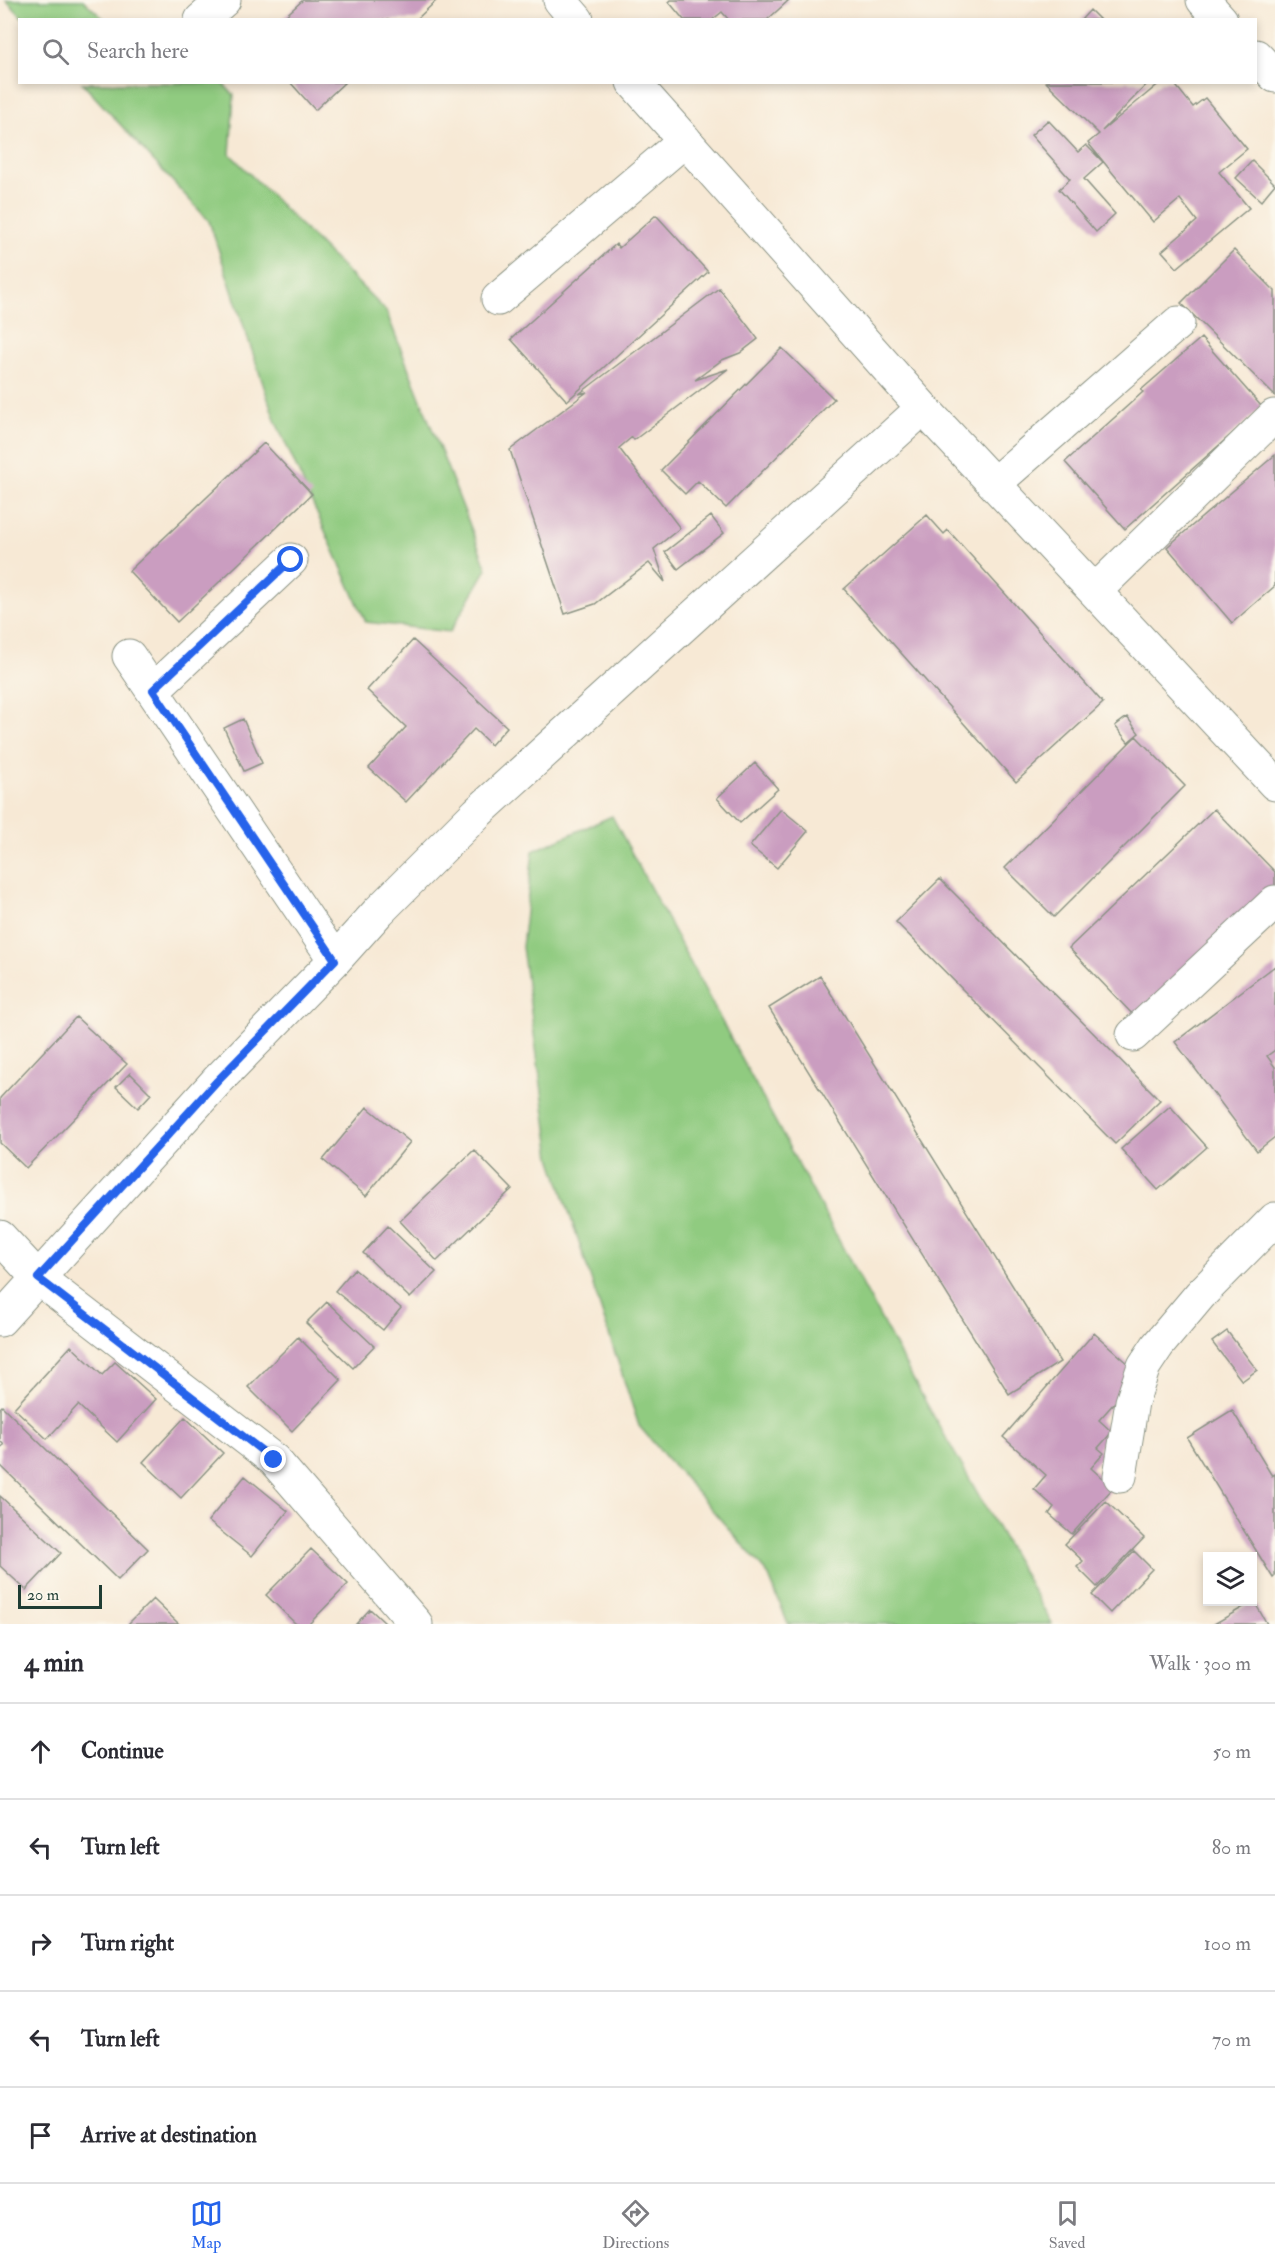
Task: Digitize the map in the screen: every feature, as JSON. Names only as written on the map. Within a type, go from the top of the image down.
[{"type":"street","points":[[203,18],[224,0]]},
{"type":"street","points":[[560,0],[575,18]]},
{"type":"street","points":[[1203,0],[1219,18]]},
{"type":"street","points":[[1257,57],[1275,76]]},
{"type":"street","points":[[635,84],[924,408],[1275,784]]},
{"type":"street","points":[[498,299],[685,140]]},
{"type":"street","points":[[994,484],[1178,323]]},
{"type":"street","points":[[0,1320],[217,1081],[335,960],[379,911],[477,813],[924,408]]},
{"type":"street","points":[[1095,591],[1274,417]]},
{"type":"street","points":[[153,690],[291,560]]},
{"type":"street","points":[[129,656],[335,960]]},
{"type":"street","points":[[1133,1035],[1275,902]]},
{"type":"street","points":[[1120,1476],[1132,1402],[1144,1366],[1158,1345],[1200,1295],[1275,1219]]},
{"type":"street","points":[[0,1237],[38,1278],[274,1460],[416,1624]]},
{"type":"green space","points":[[6,0],[83,0],[103,18],[23,18]]},
{"type":"green space","points":[[83,84],[223,84],[234,95],[230,154],[386,311],[487,569],[450,632],[366,622],[275,420],[209,221]]},
{"type":"green space","points":[[612,816],[920,1392],[1052,1624],[788,1624],[768,1574],[639,1426],[551,1157],[522,947],[533,851]]},
{"type":"building","points":[[303,0],[437,0],[418,18],[283,18]]},
{"type":"building","points":[[671,0],[789,0],[769,18],[727,18],[722,12],[714,18],[682,18],[669,2]]},
{"type":"building","points":[[1090,10],[1098,18],[1083,18]]},
{"type":"building","points":[[292,84],[343,84],[315,110]]},
{"type":"building","points":[[1048,84],[1147,84],[1102,131],[1159,84],[1175,84],[1193,107],[1205,98],[1247,149],[1219,172],[1249,208],[1177,268],[1162,251],[1197,221],[1180,199],[1153,222],[1088,143],[1099,134]]},
{"type":"building","points":[[1048,120],[1078,152],[1086,145],[1103,162],[1084,179],[1115,214],[1096,232],[1059,189],[1070,179],[1031,135]]},
{"type":"building","points":[[1252,161],[1275,184],[1261,201],[1236,178]]},
{"type":"building","points":[[656,215],[708,272],[567,401],[511,339],[616,244],[619,248]]},
{"type":"building","points":[[1234,250],[1275,291],[1275,396],[1181,303]]},
{"type":"building","points":[[719,288],[758,339],[740,353],[722,360],[695,380],[728,369],[634,440],[632,437],[619,448],[680,528],[654,549],[665,582],[649,563],[595,604],[565,614],[510,450],[587,392],[579,394]]},
{"type":"building","points":[[1201,338],[1262,407],[1125,529],[1065,462],[1143,392],[1141,390]]},
{"type":"building","points":[[782,348],[834,399],[726,508],[698,481],[685,494],[661,470]]},
{"type":"building","points":[[264,443],[312,494],[177,622],[129,571]]},
{"type":"building","points":[[1275,455],[1275,586],[1232,623],[1167,547]]},
{"type":"building","points":[[927,515],[944,534],[948,530],[1103,703],[1016,782],[844,589]]},
{"type":"building","points":[[711,516],[724,533],[678,569],[665,552]]},
{"type":"building","points":[[413,640],[507,727],[491,745],[474,729],[406,802],[369,768],[406,727],[367,690]]},
{"type":"building","points":[[1127,717],[1139,733],[1128,742],[1115,726]]},
{"type":"building","points":[[243,719],[262,763],[244,771],[224,728]]},
{"type":"building","points":[[1136,736],[1185,786],[1054,917],[1005,868]]},
{"type":"building","points":[[755,763],[778,789],[740,823],[717,798]]},
{"type":"building","points":[[781,809],[808,831],[777,868],[750,846]]},
{"type":"building","points":[[1214,809],[1275,872],[1275,885],[1137,1019],[1069,948]]},
{"type":"building","points":[[940,879],[1160,1100],[1115,1144],[896,922]]},
{"type":"building","points":[[1275,966],[1275,1050],[1267,1056],[1275,1067],[1275,1137],[1257,1151],[1175,1042]]},
{"type":"building","points":[[820,976],[1060,1362],[1009,1394],[769,1008]]},
{"type":"building","points":[[76,1017],[127,1064],[26,1168],[0,1143],[0,1098]]},
{"type":"building","points":[[130,1073],[151,1094],[138,1108],[116,1087]]},
{"type":"building","points":[[1170,1106],[1207,1147],[1158,1190],[1121,1149]]},
{"type":"building","points":[[367,1107],[410,1142],[366,1196],[323,1160]]},
{"type":"building","points":[[474,1150],[512,1189],[437,1261],[400,1221]]},
{"type":"building","points":[[388,1226],[436,1272],[410,1298],[363,1253]]},
{"type":"building","points":[[354,1269],[401,1308],[383,1330],[335,1291]]},
{"type":"building","points":[[327,1302],[374,1346],[353,1368],[306,1323]]},
{"type":"building","points":[[1227,1331],[1257,1370],[1242,1381],[1212,1342]]},
{"type":"building","points":[[1094,1333],[1140,1374],[1099,1420],[1112,1432],[1098,1448],[1104,1453],[1091,1468],[1113,1488],[1072,1534],[1049,1514],[1054,1507],[1034,1489],[1046,1475],[1003,1437]]},
{"type":"building","points":[[298,1337],[341,1380],[292,1431],[248,1387]]},
{"type":"building","points":[[71,1346],[102,1375],[115,1362],[156,1399],[117,1442],[78,1405],[47,1439],[14,1408]]},
{"type":"building","points":[[2,1406],[148,1549],[118,1580],[0,1465],[0,1448],[4,1445],[0,1441],[0,1408]]},
{"type":"building","points":[[1232,1410],[1272,1476],[1275,1474],[1275,1576],[1273,1578],[1187,1438]]},
{"type":"building","points":[[185,1417],[223,1453],[181,1498],[143,1462]]},
{"type":"building","points":[[245,1476],[288,1511],[252,1556],[208,1521]]},
{"type":"building","points":[[0,1496],[61,1553],[26,1590],[0,1566]]},
{"type":"building","points":[[1106,1501],[1144,1538],[1097,1587],[1077,1567],[1083,1561],[1065,1544]]},
{"type":"building","points":[[311,1549],[348,1584],[309,1624],[296,1624],[266,1595]]},
{"type":"building","points":[[1134,1551],[1152,1569],[1110,1613],[1092,1595]]},
{"type":"building","points":[[153,1599],[179,1624],[128,1624]]},
{"type":"building","points":[[1245,1606],[1257,1606],[1267,1624],[1214,1624]]},
{"type":"building","points":[[370,1609],[386,1624],[356,1624]]},
{"type":"route","points":[[274,1460],[38,1278],[217,1081],[335,960],[153,690],[291,560]]}]
